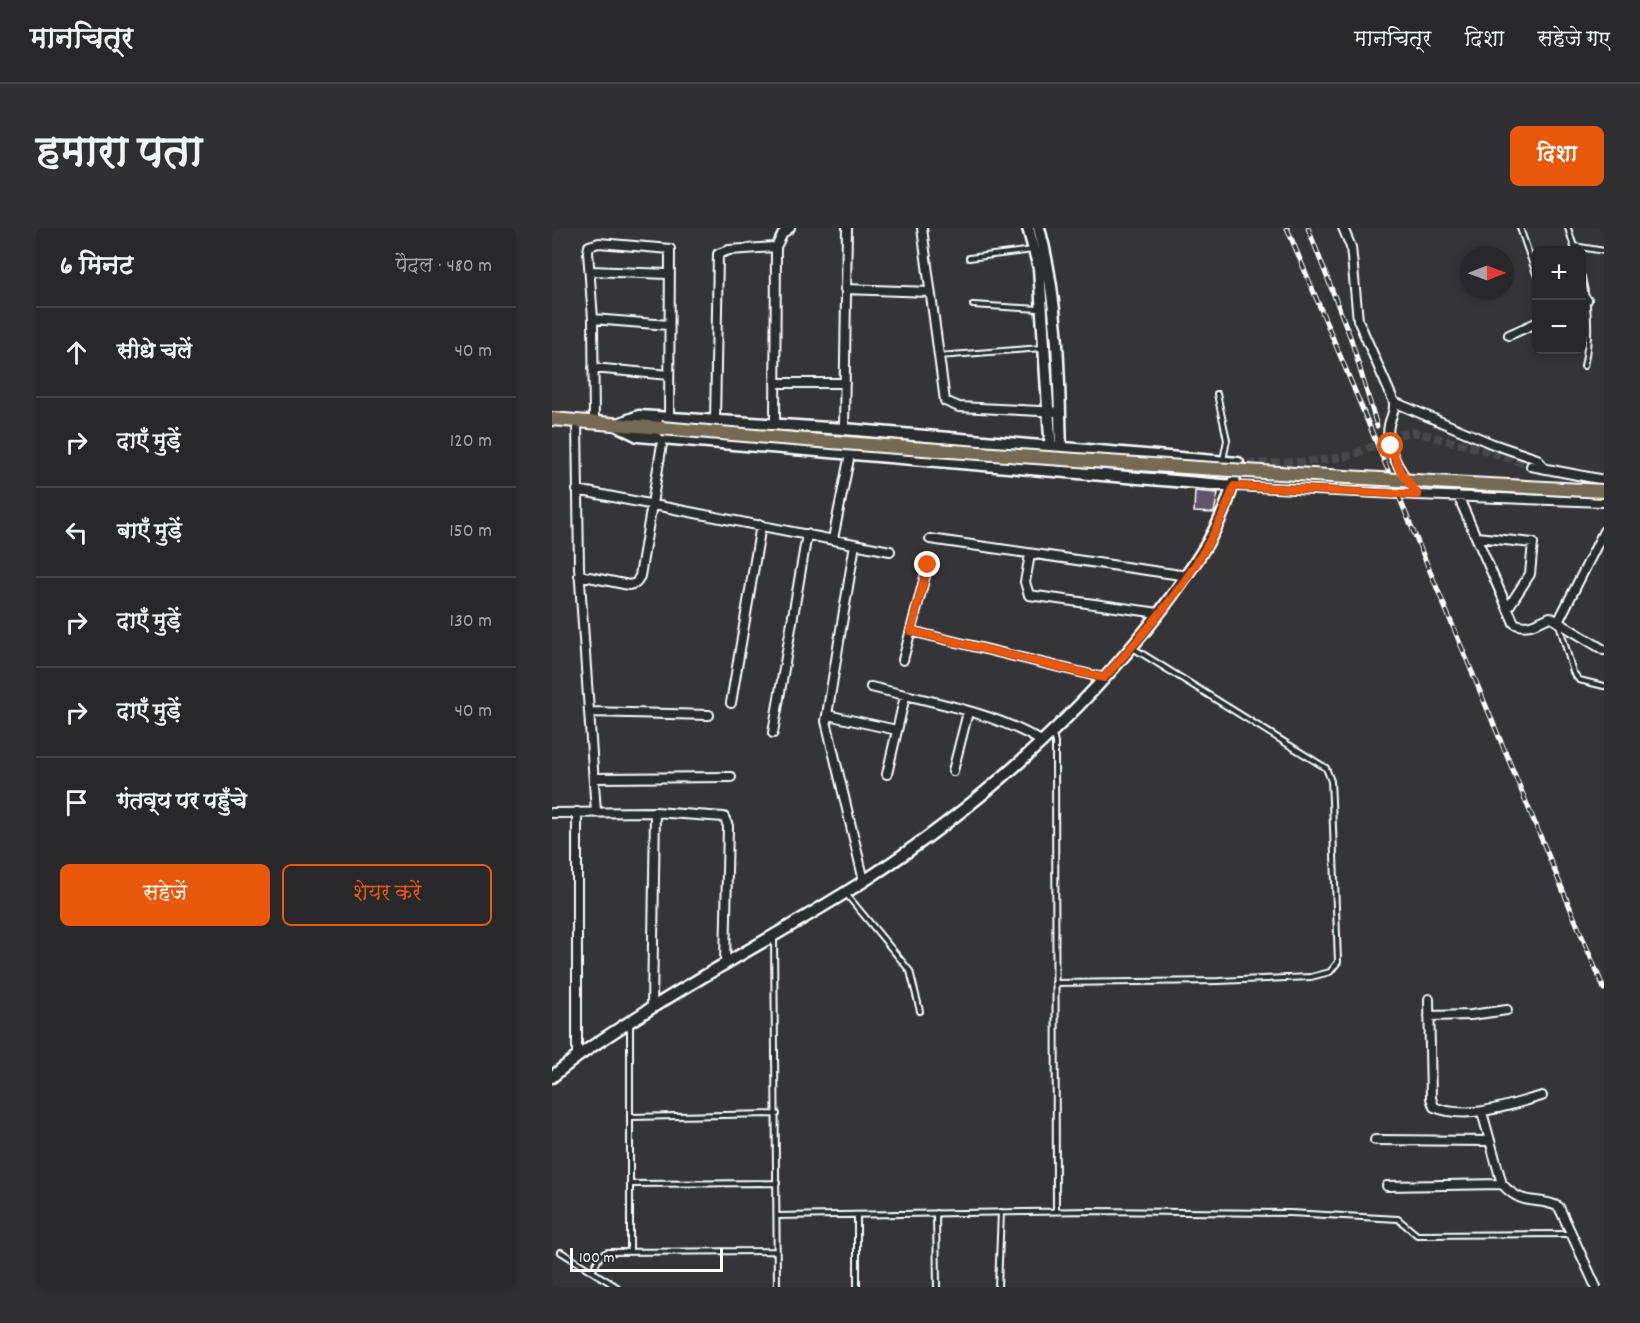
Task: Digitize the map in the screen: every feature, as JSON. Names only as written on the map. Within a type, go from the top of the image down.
[{"type":"main road","points":[[552,419],[615,425],[662,434],[1604,491]]},
{"type":"street","points":[[775,425],[776,248],[783,232],[790,228]]},
{"type":"street","points":[[844,429],[847,228]]},
{"type":"street","points":[[922,228],[942,394],[950,405],[1055,412]]},
{"type":"street","points":[[1028,228],[1034,250],[1043,309],[1055,412]]},
{"type":"street","points":[[1039,228],[1049,265],[1057,472]]},
{"type":"street","points":[[1343,228],[1351,247],[1358,320],[1394,402],[1395,410],[1389,424],[1391,446],[1400,471],[1418,495]]},
{"type":"street","points":[[594,423],[593,319],[589,246],[599,243],[668,247],[670,253],[668,274],[669,418]]},
{"type":"street","points":[[714,421],[718,254],[729,250],[776,248]]},
{"type":"street","points":[[590,271],[668,274]]},
{"type":"street","points":[[845,289],[930,292]]},
{"type":"street","points":[[593,319],[668,325]]},
{"type":"street","points":[[1509,335],[1532,325]]},
{"type":"street","points":[[593,368],[669,375]]},
{"type":"street","points":[[775,384],[844,383]]},
{"type":"street","points":[[1394,402],[1492,444],[1537,459],[1544,468]]},
{"type":"street","points":[[552,1077],[578,1055],[652,1007],[864,881],[972,803],[1052,731],[1132,647],[1188,576],[1227,509],[1243,464],[844,429],[639,416],[615,425]]},
{"type":"street","points":[[577,421],[579,575],[596,812]]},
{"type":"street","points":[[579,575],[629,585],[636,583],[640,576],[662,434],[849,454],[1234,486],[1604,502]]},
{"type":"street","points":[[833,539],[849,454]]},
{"type":"street","points":[[1531,466],[1604,480]]},
{"type":"street","points":[[578,490],[890,551]]},
{"type":"street","points":[[1458,496],[1512,619],[1519,626],[1531,625],[1550,617],[1604,650]]},
{"type":"street","points":[[731,703],[761,525]]},
{"type":"street","points":[[1558,622],[1604,531]]},
{"type":"street","points":[[772,733],[807,534]]},
{"type":"street","points":[[1477,537],[1533,543],[1530,574],[1509,608]]},
{"type":"street","points":[[930,539],[1188,576]]},
{"type":"street","points":[[855,544],[826,721],[864,881]]},
{"type":"street","points":[[1030,555],[1025,582],[1029,595],[1159,613]]},
{"type":"street","points":[[903,660],[928,565]]},
{"type":"street","points":[[911,631],[1104,678]]},
{"type":"street","points":[[871,687],[968,712],[1021,729],[1041,741]]},
{"type":"street","points":[[887,774],[905,696]]},
{"type":"street","points":[[589,711],[709,715]]},
{"type":"street","points":[[953,771],[968,712]]},
{"type":"street","points":[[827,715],[897,730]]},
{"type":"street","points":[[594,778],[731,777]]},
{"type":"street","points":[[577,812],[578,1055]]},
{"type":"street","points":[[652,1007],[655,812]]},
{"type":"street","points":[[552,813],[655,812],[716,816],[727,820],[725,963]]},
{"type":"street","points":[[1429,999],[1431,1098],[1434,1107],[1447,1112],[1482,1112],[1542,1096]]},
{"type":"street","points":[[1430,1016],[1471,1015],[1506,1010]]},
{"type":"street","points":[[1482,1112],[1488,1141],[1502,1185],[1511,1194],[1528,1202],[1548,1203],[1559,1207],[1596,1287]]},
{"type":"street","points":[[1375,1140],[1488,1141]]},
{"type":"street","points":[[1387,1186],[1502,1185]]},
{"type":"lane","points":[[1520,228],[1532,262]]},
{"type":"lane","points":[[1568,228],[1574,246]]},
{"type":"lane","points":[[1586,249],[1604,250]]},
{"type":"lane","points":[[969,258],[1034,250]]},
{"type":"lane","points":[[973,305],[1043,309]]},
{"type":"lane","points":[[1584,366],[1590,341],[1586,315]]},
{"type":"lane","points":[[939,356],[1046,348]]},
{"type":"lane","points":[[1217,393],[1227,440],[1222,462]]},
{"type":"lane","points":[[1558,622],[1573,672],[1579,680],[1604,686]]},
{"type":"lane","points":[[1055,982],[1218,981],[1311,977],[1330,972],[1338,962],[1331,781],[1326,768],[1132,647]]},
{"type":"lane","points":[[1052,731],[1055,743],[1056,1211]]},
{"type":"lane","points":[[844,892],[910,971],[920,1011]]},
{"type":"lane","points":[[774,934],[777,1287]]},
{"type":"lane","points":[[630,1021],[630,1250]]},
{"type":"lane","points":[[630,1117],[777,1114]]},
{"type":"lane","points":[[630,1184],[777,1183]]},
{"type":"lane","points":[[777,1216],[1056,1211],[1290,1213],[1398,1219],[1417,1235],[1573,1234]]},
{"type":"lane","points":[[998,1287],[1001,1212]]},
{"type":"lane","points":[[936,1213],[937,1287]]},
{"type":"lane","points":[[857,1215],[857,1287]]},
{"type":"lane","points":[[592,1271],[601,1255],[630,1250],[777,1251]]},
{"type":"lane","points":[[561,1252],[617,1287]]},
{"type":"building","points":[[1195,491],[1218,493],[1214,513],[1194,512]]},
{"type":"tunnel","points":[[1248,464],[1311,461],[1347,456],[1405,433],[1414,432],[1481,449],[1531,466]]},
{"type":"railway","points":[[1287,228],[1604,989]]},
{"type":"railway","points":[[1308,228],[1351,339],[1377,426]]},
{"type":"route","points":[[928,565],[911,631],[1104,678],[1138,641],[1188,576],[1227,509],[1234,486],[1418,495],[1400,471],[1391,446]]}]
